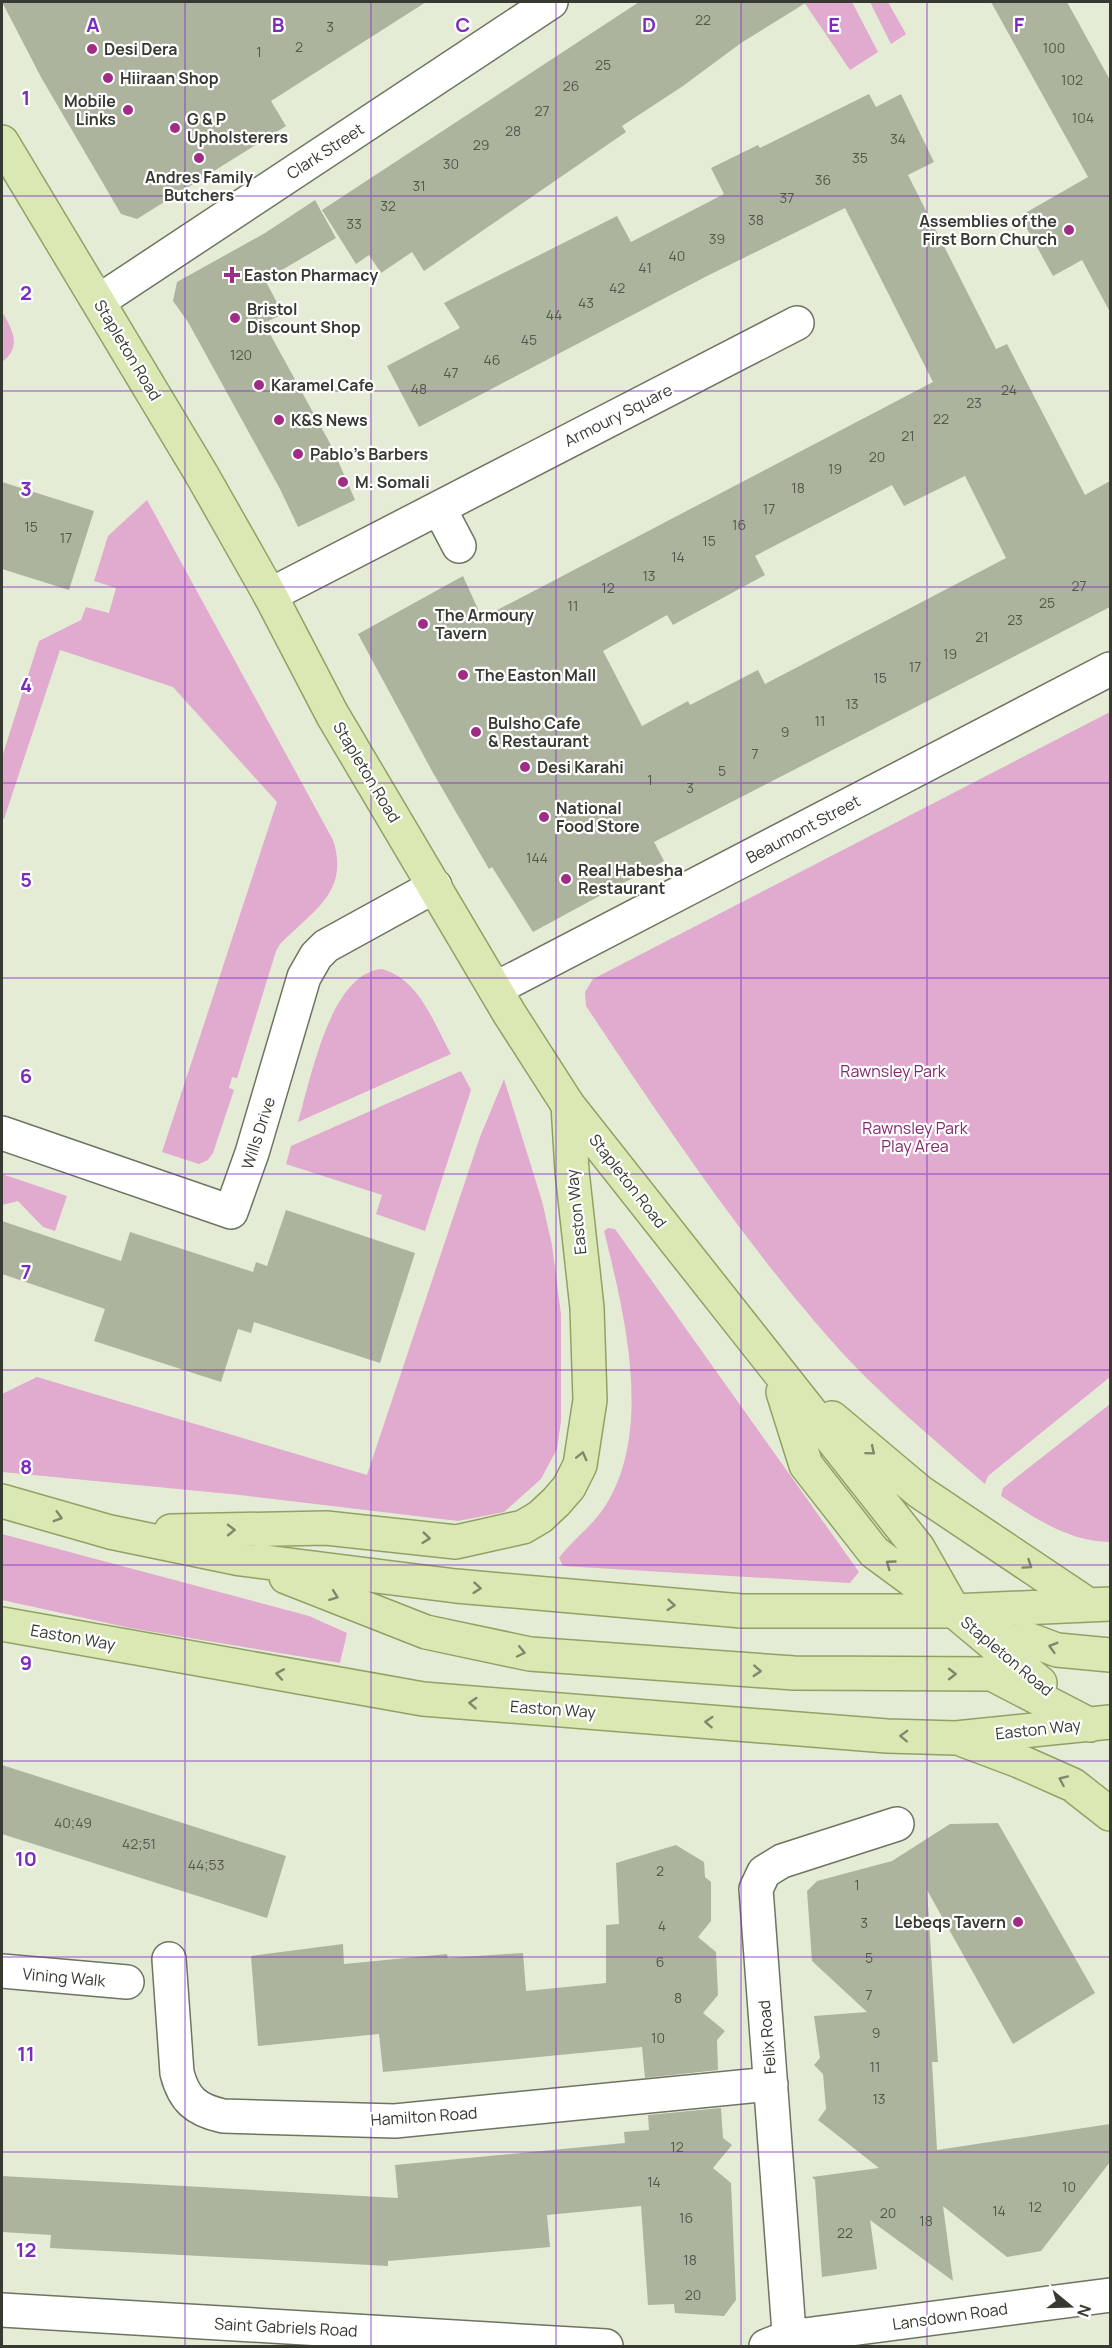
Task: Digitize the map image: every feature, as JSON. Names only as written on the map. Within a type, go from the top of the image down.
[{"type":"main road","name":"Stapleton Road","points":[[2,142],[99,301],[270,596],[332,714],[495,989],[568,1104],[777,1373],[806,1465],[874,1552],[1103,1727],[1110,1748]]},
{"type":"main road","name":"Easton Way","points":[[110,1532],[326,1528],[456,1542],[515,1530],[540,1517],[574,1478],[583,1452],[590,1400],[586,1308],[572,1171],[568,1104]]},
{"type":"main road","points":[[777,1373],[921,1492],[1099,1604]]},
{"type":"main road","name":"Easton Way","points":[[2,1501],[110,1532],[241,1559],[456,1586],[742,1611],[954,1611],[1099,1604]]},
{"type":"main road","points":[[241,1559],[426,1632],[530,1654],[794,1673],[992,1674],[1103,1727]]},
{"type":"main road","points":[[954,1611],[1057,1650],[1110,1655]]},
{"type":"main road","name":"Easton Way","points":[[2,1624],[423,1699],[886,1736],[956,1738],[1103,1727]]},
{"type":"main road","points":[[956,1738],[1019,1761],[1073,1785],[1110,1814]]},
{"type":"street","name":"Clark Street","points":[[99,301],[551,2]]},
{"type":"street","name":"Armoury Square","points":[[270,596],[797,323]]},
{"type":"street","points":[[439,508],[459,546]]},
{"type":"street","name":"Beaumont Street","points":[[495,989],[1110,669]]},
{"type":"street","name":"Wills Drive","points":[[2,1133],[231,1212],[255,1144],[304,977],[316,956],[338,938],[435,886]]},
{"type":"street","name":"Felix Road","points":[[782,2343],[771,2084],[755,1901],[759,1880],[770,1868],[782,1861],[897,1824]]},
{"type":"street","name":"Hamilton Road","points":[[169,1959],[177,2073],[182,2090],[200,2110],[223,2116],[395,2121],[771,2084]]},
{"type":"street","name":"Vining Walk","points":[[2,1971],[127,1982]]},
{"type":"street","name":"Lansdown Road","points":[[782,2343],[1110,2295]]},
{"type":"street","name":"Saint Gabriels Road","points":[[2,2310],[606,2346]]},
{"type":"green space","points":[[804,2],[852,2],[878,52],[850,70]]},
{"type":"green space","points":[[870,2],[888,2],[906,34],[891,44]]},
{"type":"green space","points":[[2,312],[12,332],[14,344],[2,362]]},
{"type":"green space","points":[[147,500],[333,840],[337,858],[337,874],[325,899],[280,944],[276,951],[237,1078],[232,1077],[229,1088],[234,1090],[213,1153],[208,1160],[199,1164],[162,1152],[277,802],[173,687],[60,650],[4,819],[2,818],[2,757],[39,641],[81,620],[86,607],[109,613],[116,588],[94,581],[108,536]]},
{"type":"green space","name":"Rawnsley Park Play Area","points":[[1110,712],[1110,1377],[988,1476],[985,1484],[865,1376],[795,1298],[732,1217],[672,1134],[586,1006],[585,992],[593,979]]},
{"type":"green space","points":[[382,969],[395,974],[416,992],[451,1054],[298,1122],[325,1031],[336,1008],[349,989],[364,975]]},
{"type":"green space","points":[[461,1071],[471,1090],[425,1231],[376,1214],[382,1195],[286,1164],[291,1146]]},
{"type":"green space","points":[[504,1079],[542,1201],[552,1245],[561,1314],[561,1421],[557,1449],[541,1479],[504,1512],[458,1521],[240,1495],[2,1472],[2,1394],[37,1377],[367,1475],[480,1137]]},
{"type":"green space","points":[[2,1174],[67,1196],[55,1231],[43,1227],[18,1201],[2,1205]]},
{"type":"green space","points":[[608,1228],[615,1229],[859,1572],[850,1583],[563,1566],[559,1558],[607,1503],[621,1473],[629,1440],[632,1405],[630,1369],[626,1333],[604,1231]]},
{"type":"green space","points":[[1110,1404],[1110,1542],[1080,1538],[1066,1533],[1001,1496],[1003,1488]]},
{"type":"green space","points":[[2,1534],[309,1616],[347,1633],[340,1663],[130,1628],[2,1600]]},
{"type":"building","points":[[2,2],[426,2],[271,101],[286,126],[137,219],[121,214],[42,79]]},
{"type":"building","points":[[639,2],[807,2],[741,43],[683,86],[622,126],[626,132],[424,271],[412,252],[381,273],[369,255],[356,264],[322,210]]},
{"type":"building","points":[[991,2],[1067,2],[1110,80],[1110,312],[1082,260],[1053,276],[1020,216],[1088,177]]},
{"type":"building","points":[[869,94],[876,107],[901,94],[934,162],[908,175],[996,349],[1007,344],[1085,495],[1110,481],[1110,607],[654,842],[664,861],[533,932],[492,867],[489,869],[432,771],[358,634],[463,576],[482,618],[933,382],[845,208],[707,276],[419,427],[387,366],[460,328],[444,303],[617,216],[631,242],[724,194],[711,168],[758,145],[760,148]],"holes":[[[965,476],[1006,558],[765,684],[758,670],[690,705],[688,701],[642,726],[603,651],[667,615],[673,625],[765,575],[755,556],[892,485],[904,506]]]},
{"type":"building","points":[[315,200],[336,238],[265,280],[283,314],[264,323],[332,447],[355,500],[298,527],[280,489],[188,322],[173,301],[177,282],[265,233]]},
{"type":"building","points":[[2,482],[94,511],[69,590],[2,569]]},
{"type":"building","points":[[286,1210],[415,1253],[380,1363],[254,1322],[251,1333],[238,1329],[221,1382],[94,1341],[105,1309],[2,1274],[2,1221],[121,1261],[130,1232],[253,1272],[256,1262],[267,1266]]},
{"type":"building","points":[[2,1765],[286,1856],[267,1918],[2,1834]]},
{"type":"building","points":[[998,1823],[1095,1993],[1013,2044],[927,1890],[938,2062],[932,2062],[937,2150],[1110,2124],[1110,2162],[1041,2251],[1007,2257],[943,2206],[953,2281],[870,2220],[877,2269],[822,2277],[815,2180],[812,2177],[879,2168],[818,2120],[826,2109],[823,2074],[814,2065],[820,2058],[814,2016],[867,2012],[812,1961],[807,1891],[817,1881],[892,1861],[950,1824]]},
{"type":"building","points":[[676,1845],[704,1862],[705,1877],[711,1882],[711,1921],[698,1937],[716,1952],[718,1995],[703,2013],[725,2031],[717,2040],[718,2070],[645,2078],[642,2047],[383,2072],[379,2034],[258,2046],[251,1956],[343,1944],[344,1964],[447,1954],[448,1958],[523,1953],[526,1991],[606,1983],[606,1925],[619,1924],[616,1863]]},
{"type":"building","points":[[721,2108],[723,2138],[732,2145],[713,2168],[731,2183],[736,2300],[724,2316],[675,2313],[674,2304],[648,2305],[641,2206],[547,2215],[550,2247],[388,2261],[388,2266],[50,2248],[51,2235],[2,2232],[2,2176],[398,2198],[395,2165],[625,2143],[624,2132],[649,2130],[648,2115]]},
{"type":"place","name":"Desi Dera","points":[[92,49]]},
{"type":"place","name":"Hiiraan Shop","points":[[108,78]]},
{"type":"place","name":"Mobile Links","points":[[128,110]]},
{"type":"place","name":"G & P Upholsterers","points":[[175,128]]},
{"type":"place","name":"Andres Family Butchers","points":[[199,158]]},
{"type":"place","name":"Assemblies of the First Born Church","points":[[1069,230]]},
{"type":"place","name":"Easton Pharmacy","points":[[232,275]]},
{"type":"place","name":"Bristol Discount Shop","points":[[235,318]]},
{"type":"place","name":"Karamel Cafe","points":[[259,385]]},
{"type":"place","name":"K&S News","points":[[279,420]]},
{"type":"place","name":"Pablo's Barbers","points":[[298,454]]},
{"type":"place","name":"M. Somali","points":[[343,482]]},
{"type":"place","name":"The Armoury Tavern","points":[[423,624]]},
{"type":"place","name":"The Easton Mall","points":[[463,675]]},
{"type":"place","name":"Bulsho Cafe & Restaurant","points":[[476,732]]},
{"type":"place","name":"Desi Karahi","points":[[525,767]]},
{"type":"place","name":"National Food Store","points":[[544,817]]},
{"type":"place","name":"Real Habesha Restaurant","points":[[566,879]]},
{"type":"place","name":"Lebeqs Tavern","points":[[1018,1922]]},
{"type":"park label","name":"Rawnsley Park","points":[[893,1071]]}]
